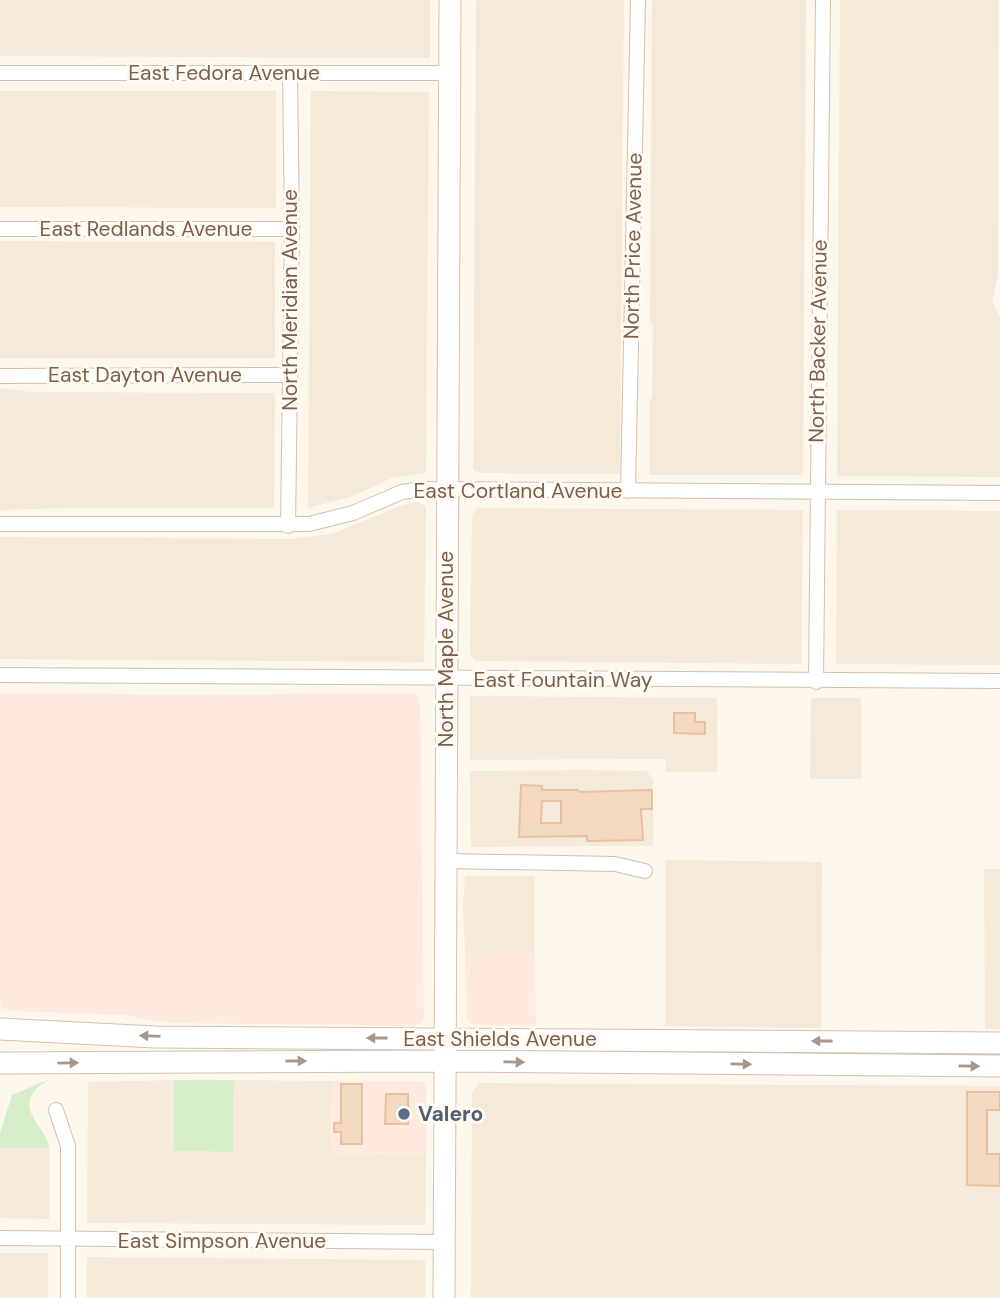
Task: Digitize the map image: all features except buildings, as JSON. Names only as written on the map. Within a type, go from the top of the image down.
[{"type":"main road","name":"North Maple Avenue","points":[[444,1298],[450,0]]},
{"type":"main road","name":"East Shields Avenue","points":[[0,1029],[155,1037],[1000,1043]]},
{"type":"main road","points":[[840,1065],[844,1060],[858,1057],[930,1054],[939,1042]]},
{"type":"main road","name":"East Shields Avenue","points":[[0,1063],[445,1061],[1000,1066]]},
{"type":"street","name":"North Price Avenue","points":[[628,491],[638,0]]},
{"type":"street","name":"North Backer Avenue","points":[[816,682],[822,0]]},
{"type":"street","name":"East Fedora Avenue","points":[[0,73],[448,73]]},
{"type":"street","name":"North Meridian Avenue","points":[[288,526],[292,229],[290,74]]},
{"type":"street","name":"East Redlands Avenue","points":[[0,229],[292,229]]},
{"type":"street","name":"East Dayton Avenue","points":[[0,376],[289,375]]},
{"type":"street","name":"East Cortland Avenue","points":[[0,524],[288,526],[332,520],[402,492],[421,489],[1000,493]]},
{"type":"street","name":"East Fountain Way","points":[[0,675],[816,682],[1000,681]]},
{"type":"street","points":[[446,861],[615,864],[645,871]]},
{"type":"street","points":[[56,1110],[68,1146],[68,1298]]},
{"type":"street","name":"East Simpson Avenue","points":[[0,1238],[444,1242]]},
{"type":"shaded area","points":[[0,0],[430,0],[430,58],[0,56]]},
{"type":"shaded area","points":[[476,0],[624,0],[620,474],[480,473],[473,469]]},
{"type":"shaded area","points":[[652,0],[806,0],[803,475],[649,475],[653,323],[650,323]]},
{"type":"shaded area","points":[[840,0],[999,0],[998,274],[992,301],[1000,318],[1000,477],[837,476]]},
{"type":"shaded area","points":[[0,91],[276,91],[276,208],[0,207]]},
{"type":"shaded area","points":[[311,91],[429,92],[426,473],[392,478],[353,496],[308,508]]},
{"type":"shaded area","points":[[0,241],[275,242],[275,358],[0,358]]},
{"type":"shaded area","points":[[0,388],[31,392],[275,393],[274,508],[0,510]]},
{"type":"shaded area","points":[[418,502],[426,507],[424,662],[0,659],[0,537],[292,539],[332,534],[403,505]]},
{"type":"shaded area","points":[[477,508],[803,510],[801,664],[476,661],[470,654],[472,515]]},
{"type":"shaded area","points":[[837,510],[1000,511],[1000,665],[836,664]]},
{"type":"shaded area","points":[[0,693],[412,693],[418,696],[424,1019],[421,1023],[416,1026],[182,1023],[126,1015],[13,1011],[2,1008]]},
{"type":"shaded area","points":[[470,696],[717,698],[717,772],[666,772],[665,759],[470,760]]},
{"type":"shaded area","points":[[811,698],[861,698],[861,779],[810,779]]},
{"type":"shaded area","points":[[470,771],[646,771],[653,779],[653,846],[471,847]]},
{"type":"shaded area","points":[[665,860],[822,862],[821,1028],[665,1026]]},
{"type":"shaded area","points":[[984,869],[1000,869],[1000,1029],[985,1029]]},
{"type":"shaded area","points":[[465,876],[535,876],[535,952],[465,953]]},
{"type":"shaded area","points":[[535,952],[536,1026],[473,1025],[467,1019],[465,953]]},
{"type":"shaded area","points":[[174,1080],[174,1151],[233,1152],[234,1080],[332,1081],[331,1153],[426,1154],[425,1225],[87,1223],[88,1082]]},
{"type":"shaded area","points":[[332,1081],[426,1082],[426,1154],[331,1153]]},
{"type":"shaded area","points":[[479,1083],[1000,1086],[1000,1298],[471,1298],[472,1093]]},
{"type":"shaded area","points":[[0,1148],[49,1148],[49,1219],[0,1218]]},
{"type":"shaded area","points":[[0,1253],[48,1253],[48,1298],[0,1298]]},
{"type":"shaded area","points":[[87,1257],[425,1260],[425,1298],[87,1298]]},
{"type":"green space","points":[[50,1079],[37,1088],[29,1104],[49,1148],[0,1148],[0,1133],[12,1095]]},
{"type":"green space","points":[[174,1080],[234,1080],[233,1152],[174,1151]]},
{"type":"place","name":"Valero","points":[[404,1114]]}]
